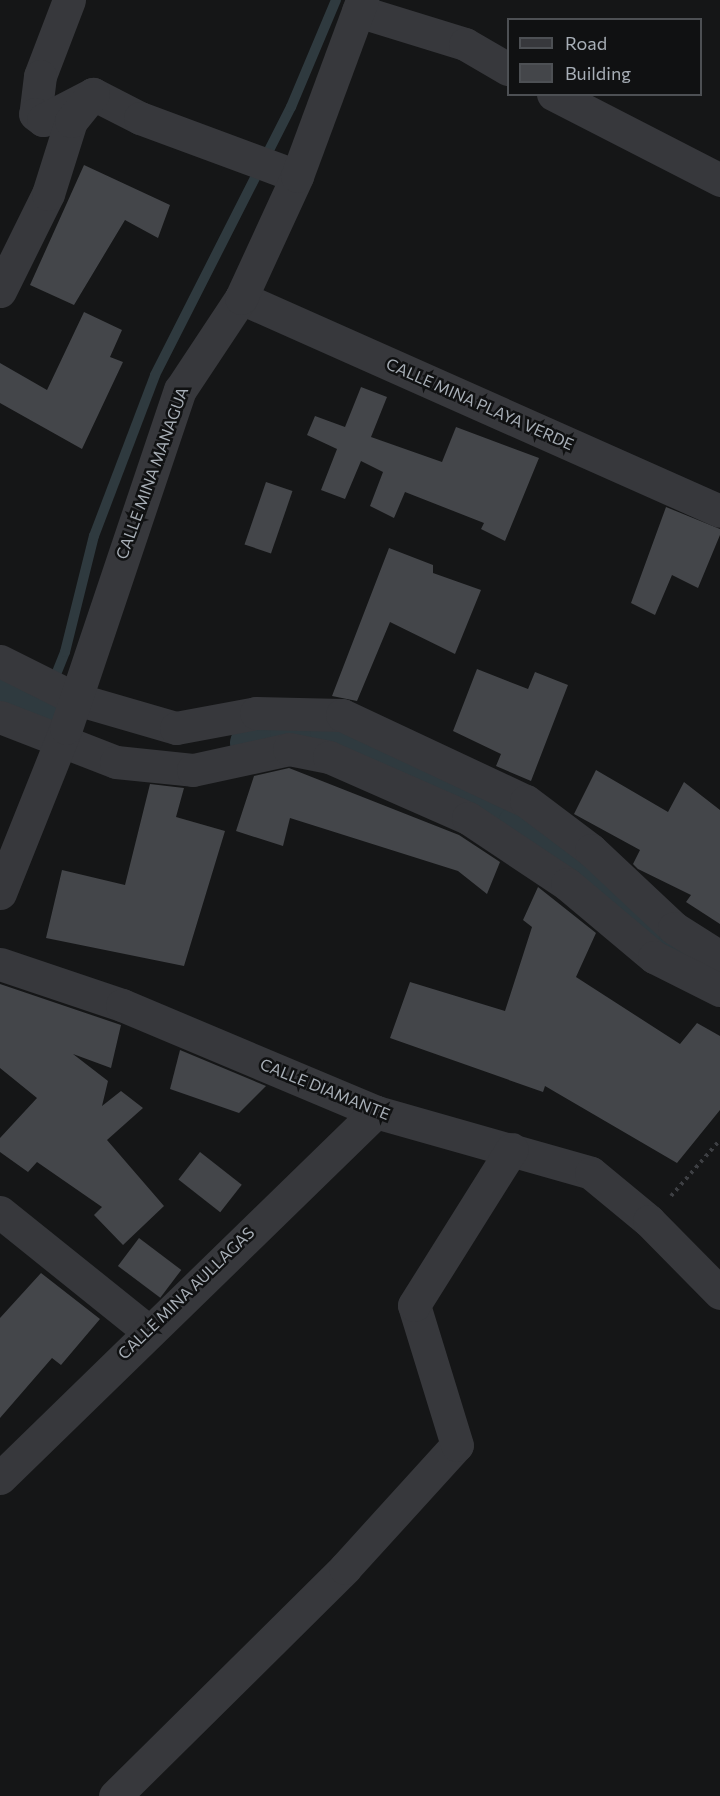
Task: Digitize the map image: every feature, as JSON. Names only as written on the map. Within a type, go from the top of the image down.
[{"type":"street","points":[[69,0],[40,76],[35,114],[44,120],[76,98],[93,94],[140,118],[297,176]]},
{"type":"street","points":[[360,5],[465,44],[507,68]]},
{"type":"street","name":"CALLE MINA MANAGUA","points":[[0,893],[76,699],[180,390],[241,298],[297,176],[360,5]]},
{"type":"street","points":[[0,291],[48,194],[71,121],[93,94]]},
{"type":"street","points":[[557,96],[720,180]]},
{"type":"street","name":"CALLE MINA PLAYA VERDE","points":[[241,298],[720,511]]},
{"type":"street","points":[[0,661],[76,699],[176,728],[256,713],[342,715],[526,801],[591,850],[674,928],[720,957]]},
{"type":"street","points":[[0,717],[59,744],[116,762],[193,770],[289,749],[329,757],[468,818],[558,877],[654,957],[720,990]]},
{"type":"street","name":"CALLE DIAMANTE","points":[[0,964],[122,1005],[376,1112],[591,1173],[649,1221],[720,1293]]},
{"type":"street","name":"CALLE MINA AULLAGAS","points":[[0,1478],[147,1330],[376,1112]]},
{"type":"street","points":[[115,1796],[345,1568],[457,1445],[414,1305],[512,1149]]},
{"type":"street","points":[[0,1212],[147,1330]]},
{"type":"path","points":[[649,1221],[720,1140]]},
{"type":"building","points":[[84,165],[170,205],[158,238],[125,220],[74,305],[30,285]]},
{"type":"building","points":[[84,312],[122,330],[110,357],[123,362],[82,449],[0,403],[0,363],[47,390]]},
{"type":"building","points":[[361,387],[387,397],[371,437],[442,462],[456,427],[539,458],[505,541],[481,529],[484,523],[405,492],[394,518],[370,506],[383,472],[361,461],[345,499],[321,490],[337,449],[307,435],[315,416],[345,427]]},
{"type":"building","points":[[266,482],[292,491],[271,554],[245,544]]},
{"type":"building","points":[[666,507],[720,529],[720,535],[698,588],[672,575],[655,615],[631,603]]},
{"type":"building","points":[[389,548],[433,565],[433,573],[481,590],[455,654],[390,622],[357,701],[332,696]]},
{"type":"building","points":[[477,669],[528,689],[535,672],[568,685],[531,781],[496,766],[501,754],[453,731]]},
{"type":"building","points":[[289,768],[459,835],[500,862],[487,894],[458,871],[290,818],[283,846],[236,831],[254,776]]},
{"type":"building","points":[[596,770],[668,812],[684,782],[720,810],[720,924],[686,902],[691,895],[638,869],[633,864],[640,850],[574,814]]},
{"type":"building","points":[[150,784],[184,788],[176,817],[225,831],[184,966],[46,938],[62,870],[125,885]]},
{"type":"building","points":[[538,887],[596,933],[576,977],[680,1044],[697,1023],[720,1036],[720,1110],[677,1163],[545,1086],[543,1092],[390,1038],[410,982],[505,1011],[532,927],[523,920]]},
{"type":"building","points":[[0,984],[121,1025],[111,1068],[73,1054],[108,1081],[102,1106],[121,1091],[143,1108],[107,1140],[164,1206],[123,1245],[94,1215],[102,1207],[37,1162],[28,1172],[0,1152],[0,1138],[37,1098],[0,1068]]},
{"type":"building","points":[[180,1050],[266,1086],[239,1113],[170,1089]]},
{"type":"building","points":[[200,1152],[242,1185],[220,1212],[178,1180]]},
{"type":"building","points":[[139,1238],[181,1270],[160,1298],[118,1266]]},
{"type":"building","points":[[41,1273],[100,1319],[61,1365],[52,1358],[0,1418],[0,1318]]},
{"type":"waterway","points":[[39,717],[65,652],[94,536],[155,375],[291,107],[336,0]]},
{"type":"waterway","points":[[0,698],[53,723]]},
{"type":"waterway","points":[[249,743],[289,734],[329,735],[517,824],[674,950],[715,972]]}]
